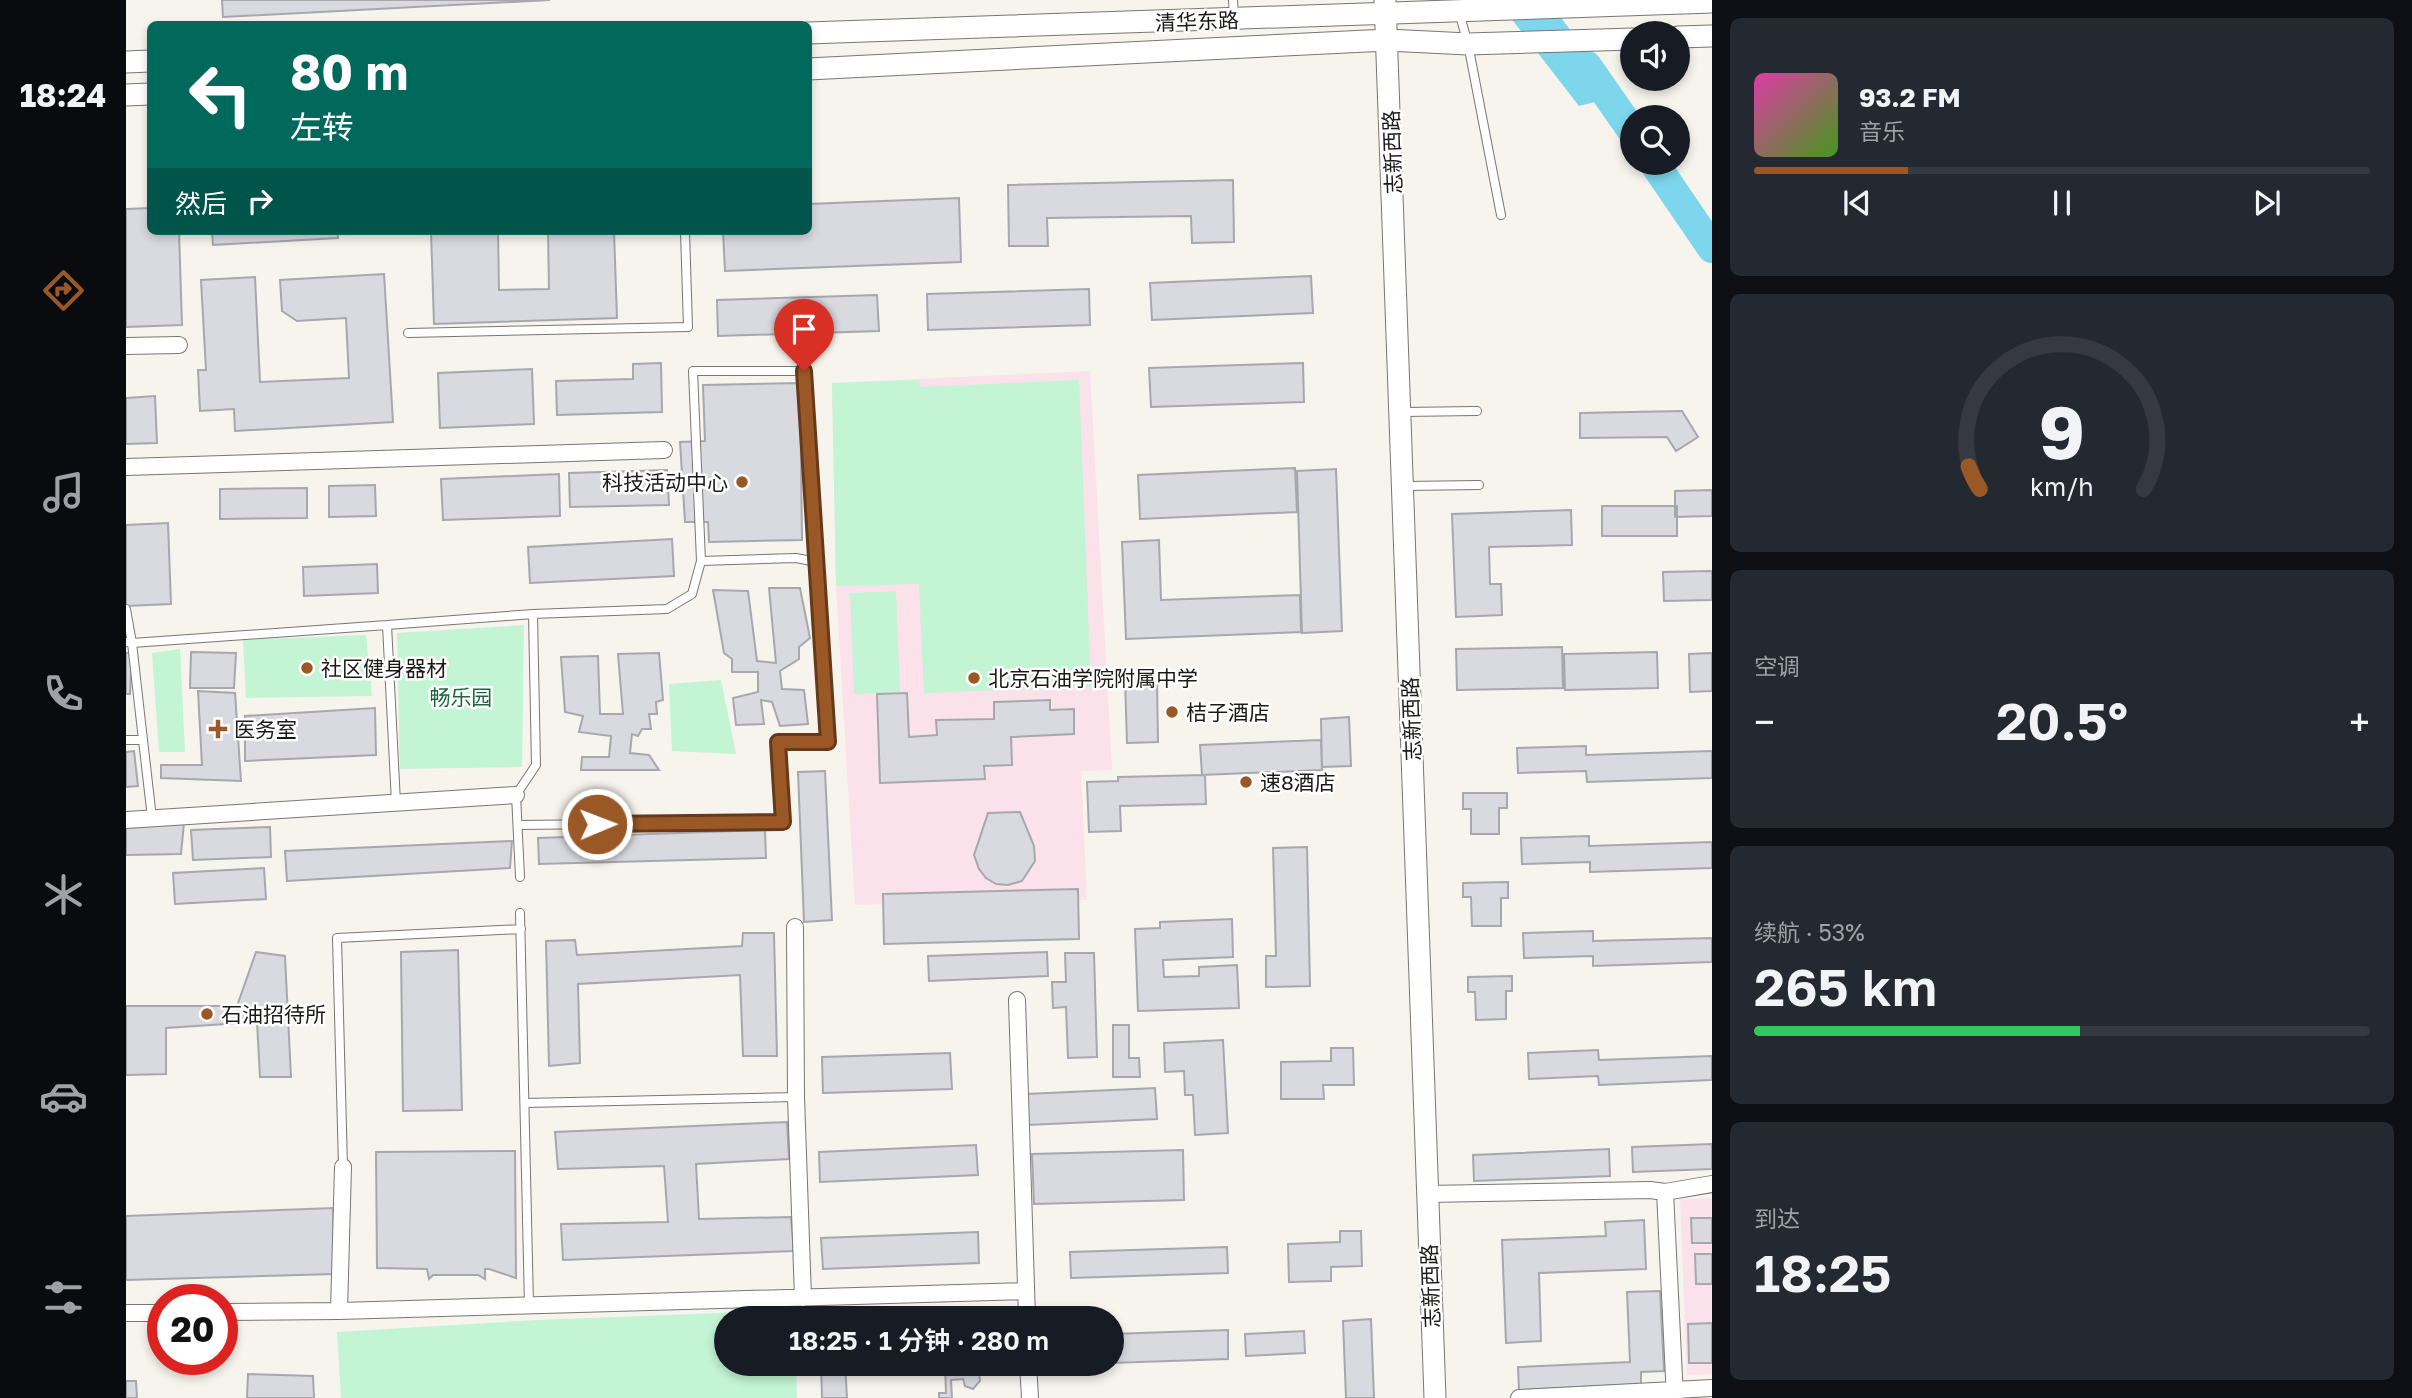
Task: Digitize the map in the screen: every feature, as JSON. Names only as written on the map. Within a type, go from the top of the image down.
[{"type":"main road","name":"清华东路","points":[[812,33],[1234,10],[1385,6],[1459,11],[1712,2]]},
{"type":"main road","name":"志新西路","points":[[1385,6],[1435,1398]]},
{"type":"main road","points":[[1690,37],[1712,36]]},
{"type":"main road","name":"清华东路","points":[[812,69],[1387,40],[1468,44],[1620,39]]},
{"type":"main road","points":[[126,62],[147,61]]},
{"type":"main road","points":[[126,94],[147,94]]},
{"type":"street","points":[[126,346],[179,345]]},
{"type":"street","points":[[126,467],[664,450]]},
{"type":"street","points":[[126,820],[516,795]]},
{"type":"street","points":[[794,927],[796,1097],[803,1298]]},
{"type":"street","points":[[1017,1000],[1027,1306]]},
{"type":"street","points":[[339,1311],[343,1167]]},
{"type":"street","points":[[1426,1194],[1665,1192],[1712,1184]]},
{"type":"street","points":[[1665,1192],[1675,1394]]},
{"type":"street","points":[[238,1312],[1026,1291]]},
{"type":"street","points":[[126,1313],[147,1313]]},
{"type":"street","points":[[1029,1376],[1030,1398]]},
{"type":"street","points":[[1519,1398],[1675,1394],[1712,1388]]},
{"type":"lane","points":[[1459,11],[1468,44],[1501,215]]},
{"type":"lane","points":[[408,333],[688,327],[685,235]]},
{"type":"lane","points":[[129,643],[533,614],[667,609],[692,594],[701,561],[692,371],[804,371],[828,742],[778,742],[783,822],[518,825]]},
{"type":"lane","points":[[1399,412],[1478,411]]},
{"type":"lane","points":[[1402,486],[1479,485]]},
{"type":"lane","points":[[701,561],[796,558],[817,562]]},
{"type":"lane","points":[[126,609],[152,818]]},
{"type":"lane","points":[[520,877],[516,795],[536,765],[533,614]]},
{"type":"lane","points":[[387,625],[396,803]]},
{"type":"lane","points":[[126,740],[143,740]]},
{"type":"lane","points":[[520,914],[529,1306]]},
{"type":"lane","points":[[343,1167],[337,938],[520,929]]},
{"type":"lane","points":[[525,1103],[796,1097]]},
{"type":"shaded area","name":"北京石油学院附属中学","points":[[1090,371],[1112,770],[1081,771],[1087,900],[855,905],[836,586],[832,383]]},
{"type":"shaded area","points":[[1712,1198],[1712,1374],[1687,1375],[1680,1199]]},
{"type":"green space","points":[[919,380],[920,387],[1079,380],[1091,687],[924,693],[919,584],[836,586],[832,383]]},
{"type":"green space","points":[[896,591],[900,692],[854,694],[850,593]]},
{"type":"green space","name":"畅乐园","points":[[524,625],[522,767],[400,769],[397,633]]},
{"type":"green space","name":"社区健身器材","points":[[366,635],[372,696],[246,698],[243,640]]},
{"type":"green space","points":[[180,649],[185,752],[159,752],[152,653]]},
{"type":"green space","points":[[721,680],[736,754],[672,751],[669,684]]},
{"type":"green space","points":[[714,1313],[714,1376],[796,1376],[797,1398],[341,1398],[337,1332]]},
{"type":"water","points":[[1497,0],[1548,0],[1619,96],[1579,106]]},
{"type":"building","points":[[222,0],[550,0],[223,17]]},
{"type":"building","points":[[1233,180],[1234,242],[1192,243],[1191,216],[1047,218],[1048,246],[1009,246],[1008,185]]},
{"type":"building","points":[[959,198],[961,262],[725,271],[723,235],[812,235],[812,204]]},
{"type":"building","points":[[147,208],[147,235],[179,235],[182,325],[126,327],[126,209]]},
{"type":"building","points":[[212,235],[338,235],[338,238],[213,245]]},
{"type":"building","points":[[431,235],[498,235],[499,290],[549,289],[548,235],[614,235],[617,318],[434,324]]},
{"type":"building","points":[[384,274],[393,422],[235,431],[234,409],[200,411],[198,370],[206,370],[201,280],[255,277],[260,382],[349,378],[346,318],[297,321],[282,311],[280,280]]},
{"type":"building","points":[[1311,276],[1313,313],[1152,320],[1150,283]]},
{"type":"building","points":[[1089,289],[1090,325],[928,330],[927,294]]},
{"type":"building","points":[[877,295],[879,331],[718,336],[717,300]]},
{"type":"building","points":[[661,363],[662,412],[557,415],[556,381],[633,379],[633,364]]},
{"type":"building","points":[[1303,363],[1304,402],[1151,407],[1149,368]]},
{"type":"building","points":[[532,369],[534,424],[440,428],[438,373]]},
{"type":"building","name":"科技活动中心","points":[[800,383],[802,540],[709,542],[708,522],[685,522],[680,442],[705,441],[703,385]]},
{"type":"building","points":[[155,396],[157,443],[126,444],[126,398]]},
{"type":"building","points":[[1682,411],[1698,437],[1676,451],[1667,437],[1580,438],[1580,413]]},
{"type":"building","points":[[1295,468],[1297,512],[1140,519],[1138,475]]},
{"type":"building","points":[[1336,469],[1342,631],[1302,633],[1297,471]]},
{"type":"building","points":[[667,470],[669,505],[570,507],[569,473]]},
{"type":"building","points":[[559,474],[560,516],[443,520],[441,479]]},
{"type":"building","points":[[375,485],[376,516],[329,517],[329,486]]},
{"type":"building","points":[[307,488],[307,518],[220,519],[220,489]]},
{"type":"building","points":[[1712,490],[1712,516],[1675,517],[1675,491]]},
{"type":"building","points":[[1602,506],[1677,506],[1677,536],[1602,536]]},
{"type":"building","points":[[1571,510],[1572,545],[1489,547],[1490,584],[1501,584],[1502,615],[1456,617],[1452,514]]},
{"type":"building","points":[[168,523],[171,604],[126,606],[126,525]]},
{"type":"building","points":[[672,539],[674,576],[530,583],[528,547]]},
{"type":"building","points":[[1159,540],[1161,600],[1300,595],[1301,632],[1126,639],[1122,542]]},
{"type":"building","points":[[377,564],[378,593],[304,596],[303,567]]},
{"type":"building","points":[[1712,571],[1712,600],[1664,601],[1663,572]]},
{"type":"building","points":[[769,588],[800,588],[810,638],[799,647],[799,659],[780,671],[782,689],[804,690],[808,724],[780,726],[772,702],[761,700],[764,724],[736,725],[733,698],[758,692],[758,672],[732,672],[732,659],[724,653],[713,590],[748,591],[757,661],[776,663]]},
{"type":"building","points":[[1562,647],[1563,688],[1457,690],[1456,649]]},
{"type":"building","points":[[191,652],[236,653],[234,688],[190,688]]},
{"type":"building","points":[[1657,652],[1658,688],[1565,690],[1564,654]]},
{"type":"building","points":[[126,653],[132,653],[130,694],[126,694]]},
{"type":"building","points":[[659,653],[663,700],[656,702],[657,714],[649,714],[651,729],[642,729],[638,736],[632,734],[630,753],[649,755],[659,770],[581,770],[582,757],[609,757],[611,736],[579,732],[583,716],[565,712],[561,657],[598,656],[600,714],[623,714],[618,654]]},
{"type":"building","points":[[1712,653],[1712,691],[1690,692],[1689,654]]},
{"type":"building","points":[[1157,679],[1158,742],[1127,743],[1125,680]]},
{"type":"building","name":"医务室","points":[[198,691],[235,693],[241,781],[161,778],[161,765],[202,765]]},
{"type":"building","points":[[907,693],[909,737],[937,735],[936,720],[994,719],[994,702],[1050,700],[1050,710],[1074,709],[1074,734],[1011,737],[1012,765],[984,766],[985,779],[880,783],[877,694]]},
{"type":"building","points":[[375,708],[376,755],[245,761],[245,716]]},
{"type":"building","points":[[1349,717],[1351,766],[1322,767],[1321,719]]},
{"type":"building","points":[[1321,740],[1322,770],[1202,775],[1200,745]]},
{"type":"building","points":[[1586,746],[1586,755],[1712,751],[1712,778],[1587,782],[1586,771],[1518,773],[1517,748]]},
{"type":"building","points":[[134,751],[138,786],[126,787],[126,752]]},
{"type":"building","points":[[825,771],[832,920],[804,922],[798,772]]},
{"type":"building","points":[[1205,775],[1206,804],[1120,806],[1121,831],[1089,832],[1087,782],[1118,781],[1118,777]]},
{"type":"building","points":[[1463,793],[1507,793],[1507,808],[1499,808],[1499,834],[1471,834],[1471,809],[1463,809]]},
{"type":"building","points":[[1020,812],[1034,846],[1035,861],[1022,881],[1008,885],[996,884],[986,878],[979,869],[974,855],[988,813]]},
{"type":"building","points":[[184,823],[181,854],[126,855],[126,826]]},
{"type":"building","points":[[270,827],[271,857],[193,860],[191,830]]},
{"type":"building","points":[[765,830],[766,858],[539,864],[538,838]]},
{"type":"building","points":[[1589,836],[1589,846],[1712,842],[1712,868],[1590,872],[1590,862],[1522,864],[1521,838]]},
{"type":"building","points":[[512,841],[510,868],[287,881],[285,851]]},
{"type":"building","points":[[1307,847],[1310,986],[1266,987],[1266,956],[1276,956],[1273,848]]},
{"type":"building","points":[[264,868],[266,899],[175,904],[173,873]]},
{"type":"building","points":[[1508,882],[1508,898],[1501,898],[1501,926],[1472,926],[1471,897],[1463,897],[1463,883]]},
{"type":"building","points":[[1078,889],[1079,939],[884,944],[883,894]]},
{"type":"building","points":[[1232,919],[1233,957],[1163,960],[1164,977],[1199,976],[1199,967],[1237,965],[1239,1008],[1138,1011],[1135,929],[1160,928],[1160,922]]},
{"type":"building","points":[[1593,931],[1593,941],[1712,938],[1712,962],[1593,966],[1593,956],[1524,958],[1523,933]]},
{"type":"building","points":[[743,933],[774,933],[777,1056],[743,1056],[740,975],[578,984],[580,1063],[549,1066],[546,941],[575,940],[577,955],[742,946]]},
{"type":"building","points":[[458,950],[462,1110],[403,1111],[401,952]]},
{"type":"building","name":"石油招待所","points":[[256,952],[285,956],[291,1077],[260,1077],[257,1022],[166,1028],[166,1074],[126,1075],[126,1006],[237,1006]]},
{"type":"building","points":[[1047,952],[1048,976],[929,981],[928,956]]},
{"type":"building","points":[[1065,953],[1094,953],[1097,1057],[1068,1058],[1066,1007],[1053,1008],[1052,982],[1066,982]]},
{"type":"building","points":[[1512,976],[1512,991],[1506,991],[1506,1019],[1476,1020],[1475,992],[1468,992],[1468,977]]},
{"type":"building","points":[[1113,1025],[1129,1025],[1129,1058],[1139,1058],[1140,1077],[1113,1077]]},
{"type":"building","points":[[1223,1040],[1228,1133],[1195,1135],[1193,1095],[1185,1095],[1184,1071],[1165,1072],[1164,1043]]},
{"type":"building","points":[[1331,1048],[1353,1048],[1354,1085],[1323,1085],[1324,1099],[1281,1099],[1281,1062],[1331,1061]]},
{"type":"building","points":[[1598,1050],[1599,1060],[1712,1056],[1712,1080],[1599,1085],[1598,1076],[1529,1079],[1528,1053]]},
{"type":"building","points":[[950,1053],[952,1089],[823,1093],[822,1057]]},
{"type":"building","points":[[1155,1088],[1157,1119],[1028,1125],[1027,1094]]},
{"type":"building","points":[[787,1122],[789,1159],[696,1164],[699,1219],[791,1217],[794,1251],[563,1260],[561,1224],[668,1222],[664,1166],[558,1169],[555,1132]]},
{"type":"building","points":[[1712,1144],[1712,1169],[1633,1172],[1632,1147]]},
{"type":"building","points":[[976,1145],[978,1175],[820,1182],[819,1152]]},
{"type":"building","points":[[1609,1149],[1610,1176],[1474,1181],[1473,1155]]},
{"type":"building","points":[[1183,1150],[1184,1200],[1034,1204],[1032,1154]]},
{"type":"building","points":[[515,1151],[516,1278],[485,1269],[485,1279],[478,1275],[433,1275],[429,1279],[427,1269],[377,1268],[376,1152]]},
{"type":"building","points":[[333,1208],[335,1274],[126,1280],[126,1216]]},
{"type":"building","points":[[1691,1218],[1712,1218],[1712,1243],[1692,1243]]},
{"type":"building","points":[[1644,1220],[1646,1269],[1539,1273],[1541,1341],[1506,1343],[1502,1240],[1606,1236],[1605,1222]]},
{"type":"building","points":[[1340,1231],[1361,1231],[1362,1266],[1331,1267],[1331,1281],[1289,1282],[1288,1244],[1340,1242]]},
{"type":"building","points":[[978,1232],[979,1263],[823,1269],[821,1238]]},
{"type":"building","points":[[1227,1247],[1228,1273],[1071,1278],[1070,1252]]},
{"type":"building","points":[[1695,1254],[1712,1254],[1712,1284],[1696,1284]]},
{"type":"building","points":[[1660,1291],[1664,1371],[1641,1372],[1641,1384],[1519,1390],[1518,1367],[1630,1362],[1627,1292]]},
{"type":"building","points":[[1371,1319],[1374,1398],[1346,1398],[1343,1321]]},
{"type":"building","points":[[1712,1323],[1712,1363],[1689,1363],[1688,1324]]},
{"type":"building","points":[[1228,1330],[1228,1359],[1124,1363],[1124,1334]]},
{"type":"building","points":[[1304,1331],[1305,1353],[1246,1356],[1245,1334]]},
{"type":"building","points":[[248,1374],[313,1376],[314,1398],[247,1398]]},
{"type":"building","points":[[821,1376],[846,1376],[847,1398],[822,1398]]},
{"type":"building","points":[[945,1376],[979,1376],[980,1381],[973,1389],[965,1386],[963,1379],[951,1380],[952,1398],[939,1398],[939,1393],[946,1393]]},
{"type":"building","points":[[126,1381],[136,1381],[137,1398],[126,1398]]},
{"type":"waterway","points":[[1587,66],[1620,113]]},
{"type":"waterway","points":[[1662,175],[1712,248]]},
{"type":"place","name":"科技活动中心","points":[[742,482]]},
{"type":"place","name":"社区健身器材","points":[[307,668]]},
{"type":"place","name":"北京石油学院附属中学","points":[[974,678]]},
{"type":"place","name":"桔子酒店","points":[[1172,712]]},
{"type":"place","name":"医务室","points":[[218,729]]},
{"type":"place","name":"速8酒店","points":[[1246,782]]},
{"type":"place","name":"石油招待所","points":[[207,1014]]},
{"type":"route","points":[[597,824],[783,822],[778,742],[828,742],[804,371]]}]
